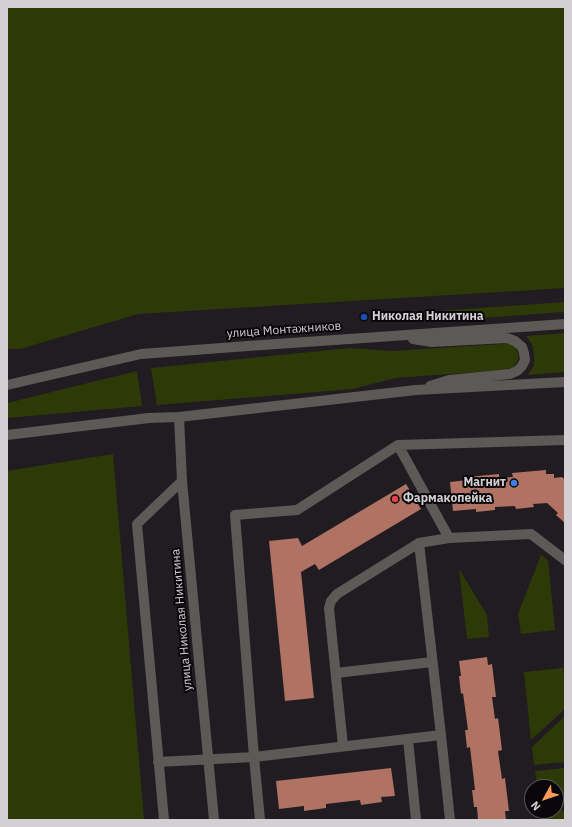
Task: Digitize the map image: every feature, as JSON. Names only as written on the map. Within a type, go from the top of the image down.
[{"type":"street","name":"улица Монтажников","points":[[7,385],[141,354],[565,324]]},
{"type":"street","points":[[395,336],[432,342],[507,338],[515,341],[522,347],[525,360],[517,371],[510,374],[449,380],[416,390]]},
{"type":"street","points":[[7,434],[149,418],[179,417],[416,390],[565,382]]},
{"type":"street","name":"улица Николая Никитина","points":[[179,417],[182,481],[214,820]]},
{"type":"street","points":[[260,820],[235,516],[297,510],[398,445],[565,440]]},
{"type":"street","points":[[398,445],[449,538]]},
{"type":"street","points":[[164,820],[137,524],[182,481]]},
{"type":"street","points":[[343,746],[329,608],[331,601],[337,594],[419,543],[449,538],[531,534],[565,560]]},
{"type":"street","points":[[419,543],[450,820]]},
{"type":"street","points":[[336,673],[432,662]]},
{"type":"street","points":[[158,762],[254,757],[441,735]]},
{"type":"street","points":[[408,739],[416,820]]},
{"type":"green space","points":[[7,7],[565,7],[565,288],[138,314],[20,349],[7,349]]},
{"type":"green space","points":[[565,302],[565,312],[453,320],[409,316],[409,313]]},
{"type":"green space","points":[[565,333],[565,372],[528,375],[534,365],[534,355],[532,344],[526,336]]},
{"type":"green space","points":[[512,344],[519,357],[512,368],[504,370],[395,378],[353,389],[157,405],[151,368],[350,348],[392,351]]},
{"type":"green space","points":[[137,371],[142,406],[7,418],[7,403]]},
{"type":"green space","points":[[113,454],[144,820],[7,820],[7,471]]},
{"type":"green space","points":[[541,555],[548,560],[555,630],[521,634],[518,614]]},
{"type":"green space","points":[[459,569],[487,615],[489,637],[467,639]]},
{"type":"green space","points":[[563,668],[565,709],[531,740],[524,672]]},
{"type":"green space","points":[[565,716],[565,762],[534,765],[532,747]]},
{"type":"green space","points":[[565,768],[565,806],[564,779],[536,779],[535,771]]},
{"type":"green space","points":[[565,812],[565,820],[541,820],[564,819]]},
{"type":"building","points":[[546,470],[546,474],[554,474],[554,478],[562,477],[565,480],[565,523],[556,515],[558,513],[547,503],[533,504],[534,507],[516,509],[515,506],[495,507],[495,510],[476,512],[476,509],[453,511],[450,482],[467,480],[467,477],[499,474],[499,478],[513,477],[512,473]]},
{"type":"building","points":[[406,484],[421,509],[319,570],[315,564],[301,572],[314,698],[285,701],[269,541],[298,538],[302,546]]},
{"type":"building","points":[[487,657],[488,665],[492,664],[496,697],[492,697],[495,719],[498,718],[502,750],[498,751],[502,779],[505,778],[509,811],[505,811],[506,820],[478,820],[477,807],[474,807],[472,790],[475,790],[470,747],[467,748],[465,730],[468,730],[463,693],[461,694],[459,661]]},
{"type":"building","points":[[391,768],[395,796],[381,797],[382,802],[361,805],[360,800],[326,804],[326,808],[304,811],[304,806],[279,809],[276,781]]},
{"type":"place","name":"Николая Никитина","points":[[364,317]]},
{"type":"place","name":"Магнит","points":[[514,483]]},
{"type":"place","name":"Фармакопейка","points":[[395,499]]}]
